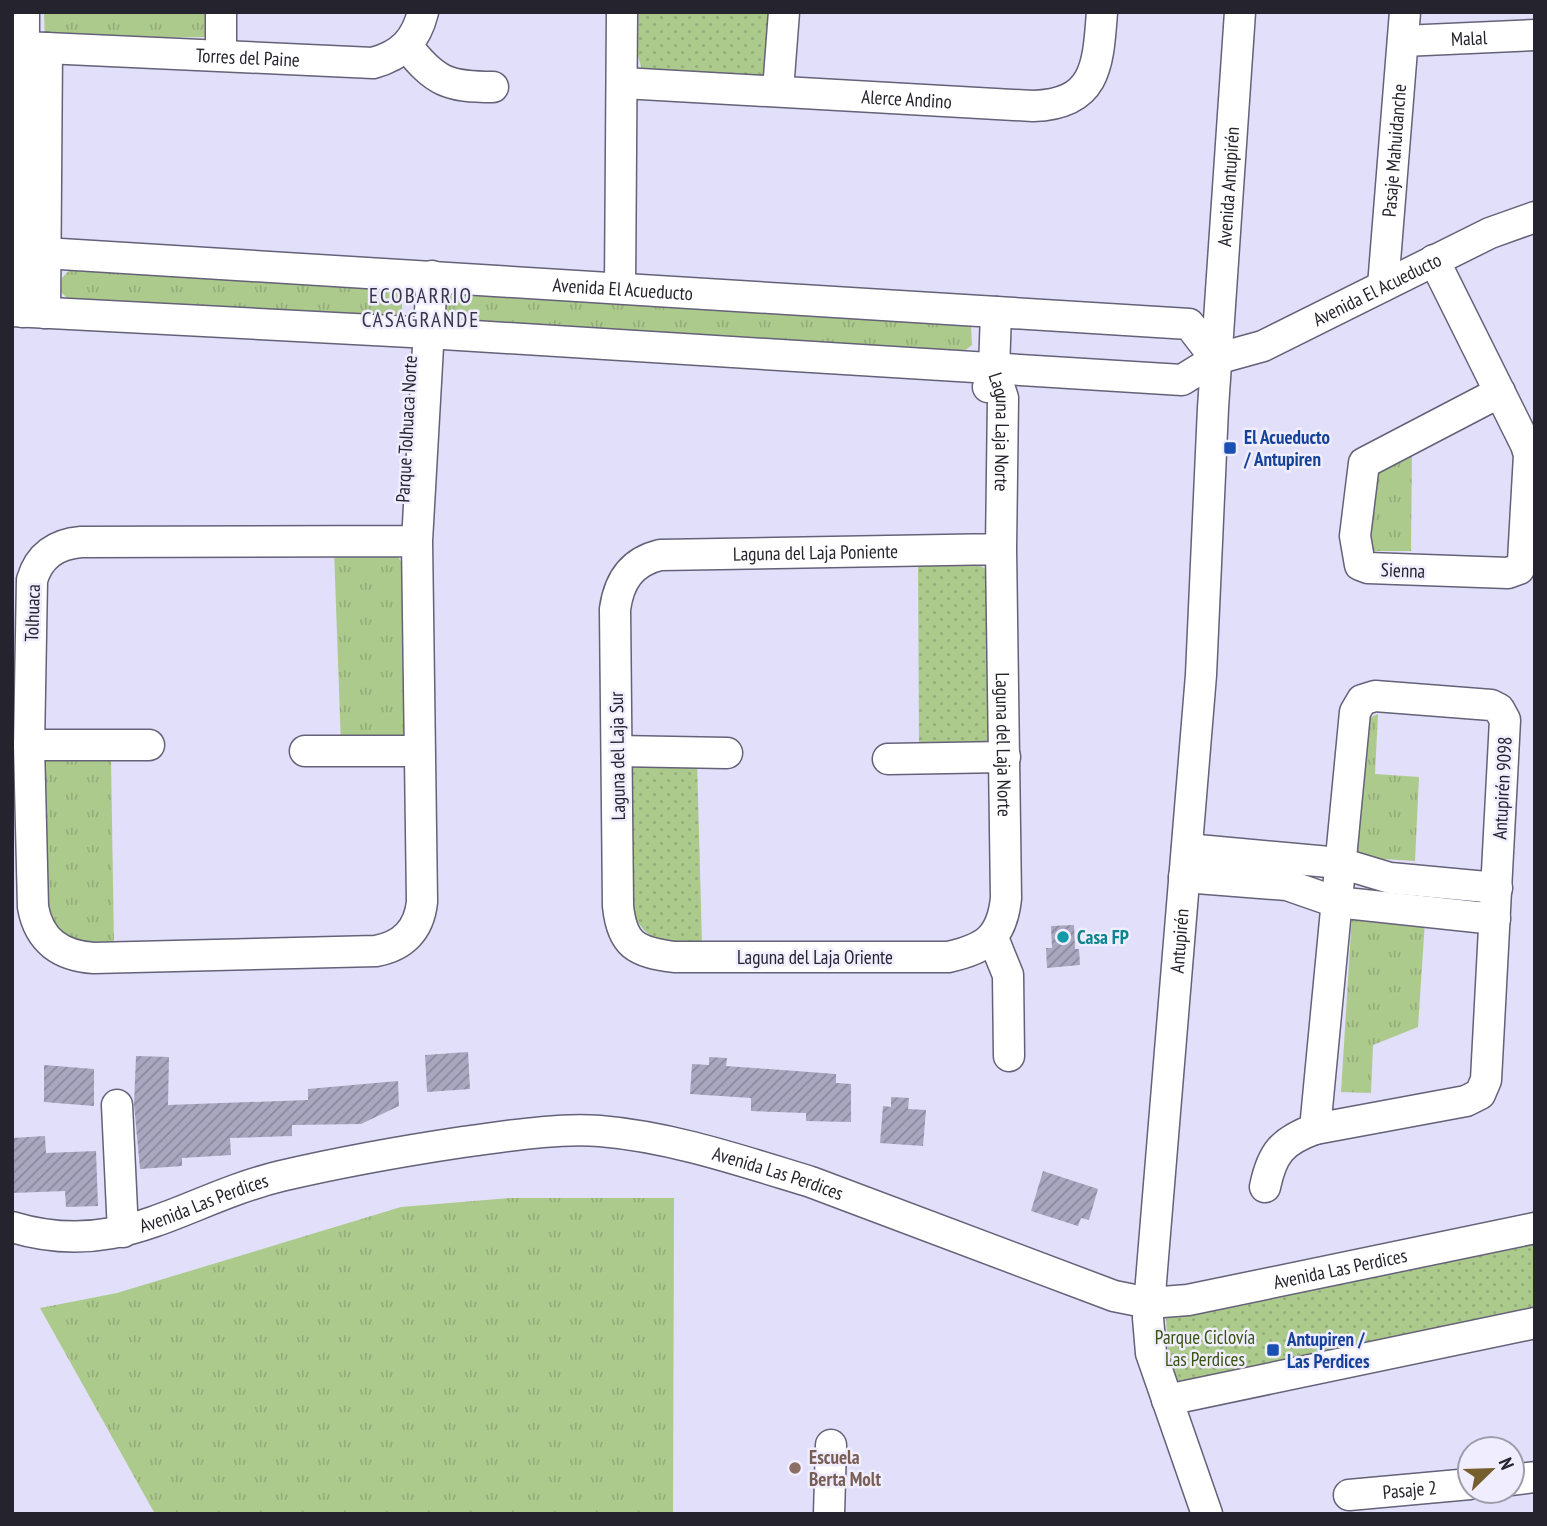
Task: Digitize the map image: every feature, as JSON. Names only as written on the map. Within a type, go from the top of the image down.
[{"type":"street","points":[[24,12],[36,47],[27,312]]},
{"type":"street","points":[[221,12],[221,55]]},
{"type":"street","points":[[423,12],[418,32],[407,46],[436,78],[451,85],[493,87]]},
{"type":"street","points":[[622,12],[632,84],[630,288]]},
{"type":"street","points":[[778,89],[784,12]]},
{"type":"street","name":"Alerce Andino","points":[[632,84],[778,89],[1033,106],[1058,104],[1079,93],[1092,77],[1098,55],[1102,12]]},
{"type":"street","name":"Avenida Antupirén","points":[[1216,359],[1240,12]]},
{"type":"street","name":"Malal","points":[[1404,27],[1535,35]]},
{"type":"street","name":"Pasaje Mahuidanche","points":[[1383,286],[1404,27]]},
{"type":"street","name":"Torres del Paine","points":[[36,47],[373,62],[388,59],[407,46]]},
{"type":"street","name":"Avenida El Acueducto","points":[[27,312],[420,333],[1182,380],[1216,359],[1263,346],[1490,233],[1535,217]]},
{"type":"street","name":"Avenida El Acueducto","points":[[27,252],[1189,324],[1216,359]]},
{"type":"street","name":"Sienna","points":[[1434,260],[1500,393],[1529,454],[1522,565],[1508,573],[1368,568],[1360,565],[1355,537],[1364,463],[1500,393]]},
{"type":"street","name":"Parque Tolhuaca Norte","points":[[408,541],[424,276]]},
{"type":"street","name":"Laguna Laja Norte","points":[[992,549],[1003,398],[995,370],[996,312]]},
{"type":"street","name":"Antupirén","points":[[1207,1514],[1151,1353],[1149,1303],[1203,634],[1216,359]]},
{"type":"street","name":"Tolhuaca","points":[[408,541],[419,751],[421,911],[416,927],[396,946],[376,951],[94,958],[61,951],[45,937],[35,918],[29,745],[32,580],[40,560],[50,552],[81,542],[408,541]]},
{"type":"street","name":"Laguna del Laja Poniente","points":[[634,566],[660,555],[992,549]]},
{"type":"street","name":"Laguna del Laja Norte","points":[[992,549],[1005,757],[1006,898],[1002,924],[993,938]]},
{"type":"street","name":"Laguna del Laja Sur","points":[[634,566],[618,589],[615,609],[618,906],[623,931],[634,946]]},
{"type":"street","name":"Antupirén 9098","points":[[1340,863],[1355,712],[1359,704],[1375,696],[1491,705],[1502,713],[1506,724],[1497,888]]},
{"type":"street","points":[[29,745],[149,744]]},
{"type":"street","points":[[305,751],[419,751]]},
{"type":"street","points":[[617,751],[727,754]]},
{"type":"street","points":[[888,759],[1005,757]]},
{"type":"street","points":[[1185,863],[1340,863],[1390,878],[1497,888],[1486,1080],[1480,1094],[1466,1101],[1315,1129],[1291,1138],[1270,1163],[1265,1187]]},
{"type":"street","points":[[1185,863],[1287,885],[1336,902],[1495,919]]},
{"type":"street","points":[[1315,1129],[1340,863]]},
{"type":"street","points":[[993,938],[1008,975],[1009,1056]]},
{"type":"street","name":"Laguna del Laja Oriente","points":[[634,946],[674,957],[948,957],[971,951],[993,938]]},
{"type":"street","points":[[117,1105],[123,1232]]},
{"type":"street","name":"Avenida Las Perdices","points":[[12,1227],[72,1239],[123,1232],[280,1176],[522,1133],[599,1131],[678,1144],[811,1182],[1114,1296],[1149,1303],[1188,1300],[1535,1228]]},
{"type":"street","points":[[1167,1400],[1535,1323]]},
{"type":"street","points":[[829,1514],[831,1446]]},
{"type":"street","name":"Pasaje 2","points":[[1349,1495],[1456,1484]]},
{"type":"green space","points":[[44,12],[212,12],[213,37],[45,39]]},
{"type":"green space","points":[[634,12],[773,12],[772,73],[761,81],[643,73],[632,36]]},
{"type":"green space","points":[[72,267],[396,286],[402,293],[402,311],[393,318],[69,300],[61,292],[62,278]]},
{"type":"green space","points":[[449,288],[964,317],[971,326],[972,345],[963,352],[448,324],[442,317],[440,296]]},
{"type":"green space","points":[[1412,447],[1411,551],[1368,551],[1372,472]]},
{"type":"green space","points":[[334,550],[396,554],[404,566],[406,739],[341,745]]},
{"type":"green space","points":[[918,563],[978,564],[987,570],[994,745],[919,745]]},
{"type":"green space","points":[[1378,714],[1375,774],[1419,777],[1415,861],[1352,857],[1359,723]]},
{"type":"green space","points":[[41,759],[111,759],[114,948],[70,943],[46,916]]},
{"type":"green space","points":[[628,760],[697,760],[702,944],[660,940],[644,930],[633,911]]},
{"type":"green space","points":[[1352,915],[1425,921],[1418,1027],[1373,1045],[1371,1093],[1341,1092]]},
{"type":"green space","points":[[511,1198],[674,1198],[673,1514],[155,1514],[40,1308],[117,1293],[401,1207]]},
{"type":"green space","name":"Parque Ciclovía Las Perdices","points":[[1535,1243],[1535,1311],[1177,1392],[1168,1355],[1166,1318]]},
{"type":"building","name":"Casa FP","points":[[1074,925],[1075,949],[1079,949],[1080,965],[1047,968],[1046,948],[1052,948],[1051,926]]},
{"type":"building","points":[[468,1052],[470,1089],[427,1092],[425,1055]]},
{"type":"building","points":[[136,1056],[169,1057],[168,1105],[308,1100],[308,1089],[398,1081],[399,1106],[361,1124],[292,1125],[292,1136],[230,1138],[231,1155],[182,1158],[182,1166],[140,1169],[134,1104]]},
{"type":"building","points":[[709,1057],[727,1058],[726,1066],[836,1074],[836,1083],[851,1084],[851,1122],[806,1121],[806,1113],[751,1111],[751,1098],[690,1094],[692,1064],[709,1065]]},
{"type":"building","points":[[44,1065],[94,1069],[94,1106],[44,1102]]},
{"type":"building","points":[[891,1097],[909,1098],[908,1109],[926,1110],[923,1146],[880,1143],[883,1106],[891,1107]]},
{"type":"building","points":[[45,1136],[46,1153],[96,1151],[98,1206],[66,1207],[65,1191],[12,1193],[12,1138]]},
{"type":"building","points":[[1043,1171],[1098,1189],[1089,1220],[1081,1218],[1078,1226],[1031,1211]]},
{"type":"place","name":"El Acueducto / Antupiren","points":[[1230,448]]},
{"type":"place","name":"Casa FP","points":[[1063,937]]},
{"type":"place","name":"Antupiren / Las Perdices","points":[[1273,1350]]},
{"type":"place","name":"Escuela Berta Molt","points":[[795,1468]]},
{"type":"district","name":"ECOBARRIO CASAGRANDE","points":[[421,308]]}]
